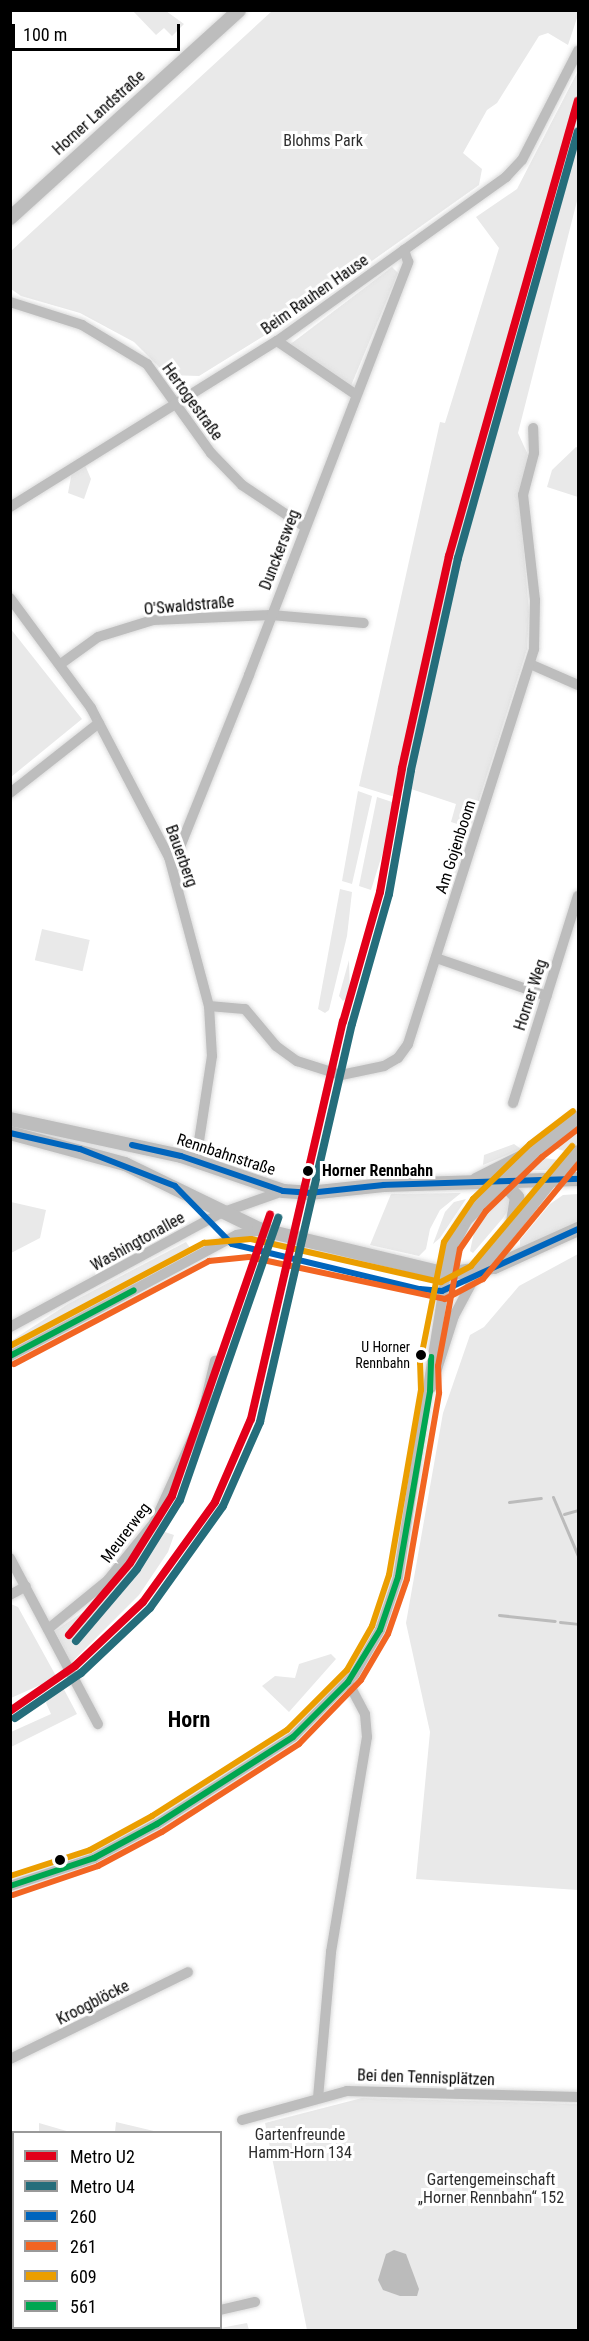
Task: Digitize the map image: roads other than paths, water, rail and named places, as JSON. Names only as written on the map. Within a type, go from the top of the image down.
[{"type":"main road","name":"Horner Landstraße","points":[[10,218],[239,10]]},
{"type":"main road","points":[[446,1274],[461,1226],[536,1150],[579,1118]]},
{"type":"main road","name":"Rennbahnstraße","points":[[10,1119],[196,1161],[283,1191],[309,1193],[474,1181],[579,1179]]},
{"type":"main road","points":[[10,1133],[80,1149],[125,1164],[221,1214],[260,1230],[446,1274],[477,1273],[512,1261],[579,1229]]},
{"type":"main road","points":[[474,1181],[536,1150]]},
{"type":"main road","points":[[477,1273],[512,1226],[550,1181],[579,1152]]},
{"type":"main road","points":[[503,1182],[517,1197],[512,1226]]},
{"type":"street","name":"Beim Rauhen Hause","points":[[10,507],[277,341],[493,187],[522,160],[579,51]]},
{"type":"street","name":"Dunckersweg","points":[[169,857],[180,847],[408,262],[404,250]]},
{"type":"street","name":"Hertogestraße","points":[[10,302],[82,325],[126,348],[147,364],[178,404],[211,453],[242,485],[304,527]]},
{"type":"street","points":[[277,341],[355,394]]},
{"type":"street","name":"Am Gojenboom","points":[[209,1006],[245,1009],[276,1046],[313,1068],[341,1075],[384,1066],[398,1058],[408,1044],[530,663],[535,600],[523,495],[534,453],[533,428]]},
{"type":"street","name":"Bauerberg","points":[[10,598],[62,663],[99,723],[169,857],[209,1006],[212,1056],[196,1161]]},
{"type":"street","name":"O'Swaldstraße","points":[[62,663],[98,637],[153,620],[271,615],[364,623]]},
{"type":"street","points":[[530,663],[579,685]]},
{"type":"street","points":[[10,793],[99,723]]},
{"type":"street","name":"Horner Weg","points":[[513,1103],[579,896]]},
{"type":"street","points":[[436,958],[547,996]]},
{"type":"street","name":"Washingtonallee","points":[[10,1327],[221,1214],[283,1191]]},
{"type":"street","points":[[10,1356],[237,1235],[260,1230]]},
{"type":"street","points":[[10,1886],[94,1858],[157,1824],[293,1737],[348,1682],[380,1630],[396,1587],[430,1391],[454,1316],[477,1273]]},
{"type":"street","points":[[430,1391],[429,1365],[446,1274]]},
{"type":"street","name":"Meurerweg","points":[[48,1629],[108,1580],[154,1523],[201,1420],[215,1361]]},
{"type":"street","points":[[10,1558],[98,1724]]},
{"type":"street","points":[[10,1596],[26,1586]]},
{"type":"street","points":[[318,2098],[331,1952],[367,1737],[365,1714],[348,1682]]},
{"type":"street","name":"Kroogblöcke","points":[[10,2059],[188,1972]]},
{"type":"street","name":"Bei den Tennisplätzen","points":[[242,2120],[318,2098],[368,2090],[579,2097]]},
{"type":"street","points":[[222,2310],[255,2302]]},
{"type":"waterway","points":[[553,1497],[578,1556]]},
{"type":"waterway","points":[[509,1502],[541,1498]]},
{"type":"waterway","points":[[564,1514],[578,1510]]},
{"type":"waterway","points":[[499,1615],[555,1621]]},
{"type":"waterway","points":[[560,1622],[578,1624]]},
{"type":"metro line","name":"U2","points":[[10,1711],[75,1666],[143,1602],[215,1502],[251,1419],[343,1022],[380,892],[402,768],[449,556],[578,101]]},
{"type":"metro line","name":"U4","points":[[15,1718],[81,1673],[150,1608],[223,1506],[260,1422],[352,1024],[389,894],[411,770],[458,558],[578,132]]},
{"type":"metro line","name":"U2","points":[[69,1635],[130,1563],[172,1496],[270,1215]]},
{"type":"metro line","name":"U4","points":[[76,1641],[137,1569],[180,1500],[278,1218]]},
{"type":"place","name":"Horner Rennbahn","points":[[308,1171]]},
{"type":"place","name":"U Horner Rennbahn","points":[[421,1355]]},
{"type":"district","name":"Horn","points":[[189,1720]]},
{"type":"park label","name":"Blohms Park","points":[[323,141]]},
{"type":"park label","name":"Gartenfreunde Hamm-Horn 134","points":[[300,2144]]},
{"type":"park label","name":"Gartengemeinschaft „Horner Rennbahn“ 152","points":[[491,2189]]}]
